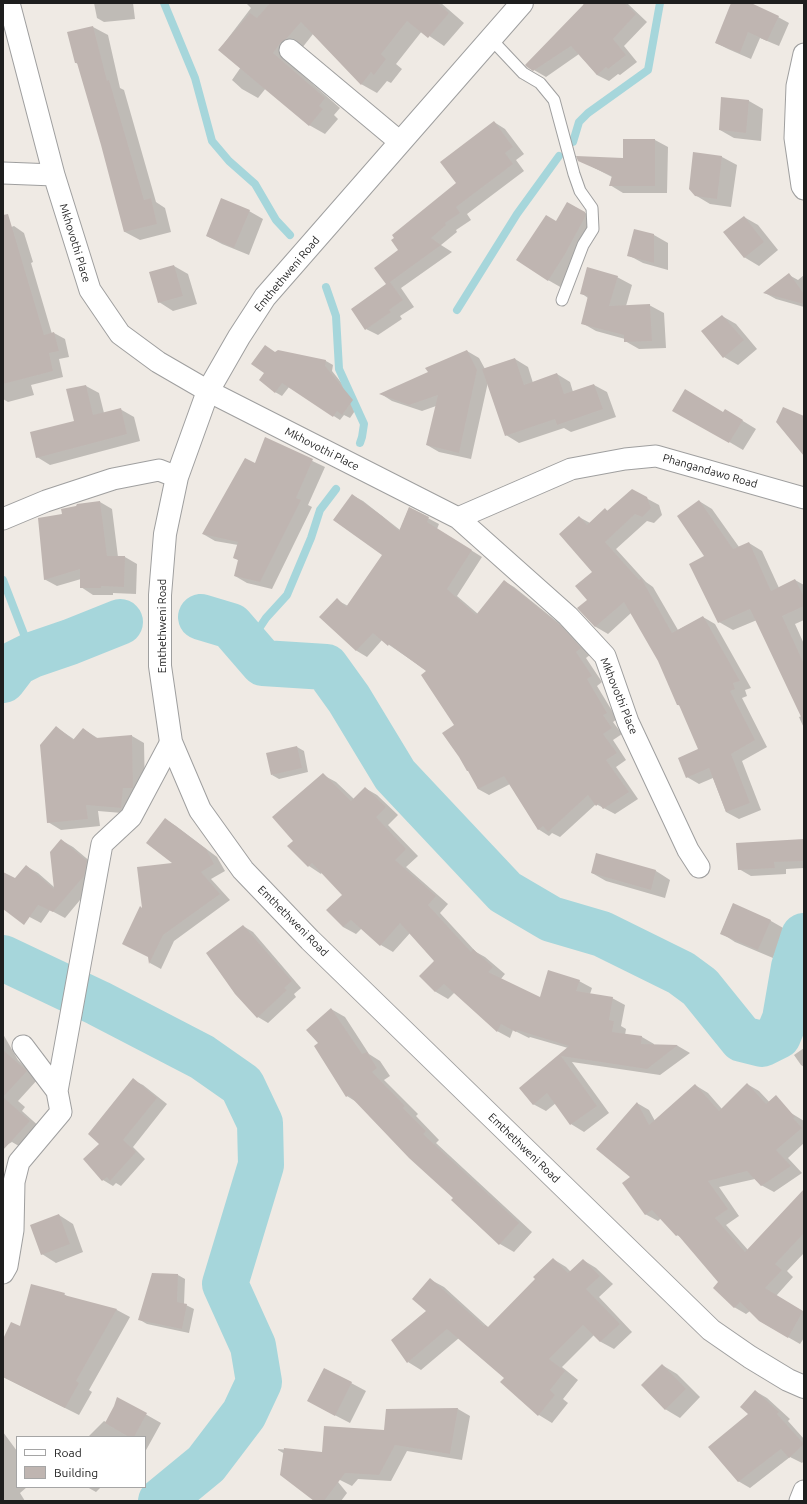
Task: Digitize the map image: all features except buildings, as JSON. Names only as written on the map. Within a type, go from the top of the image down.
[{"type":"street","name":"Mkhovothi Place","points":[[9,3],[54,175],[90,290],[120,334],[158,362],[208,391],[458,518],[568,616],[605,656],[628,722],[688,850],[699,867]]},
{"type":"street","name":"Emthethweni Road","points":[[522,3],[265,297],[239,337],[208,391],[177,477],[165,534],[160,594],[160,666],[171,742],[200,810],[243,870],[305,934],[711,1330],[750,1357],[788,1380],[804,1387]]},
{"type":"street","points":[[290,50],[400,142]]},
{"type":"street","points":[[804,54],[797,86],[795,138],[802,186],[804,189]]},
{"type":"street","points":[[3,173],[54,175]]},
{"type":"street","name":"Phangandawo Road","points":[[458,518],[571,469],[625,459],[656,456],[804,498]]},
{"type":"street","points":[[3,519],[46,501],[113,479],[159,470],[177,477]]},
{"type":"street","points":[[3,1273],[7,1266],[13,1230],[14,1182],[19,1162],[61,1112],[57,1091],[102,844],[131,816],[171,742]]},
{"type":"street","points":[[23,1046],[57,1091]]},
{"type":"street","points":[[800,1501],[804,1491]]},
{"type":"lane","points":[[491,39],[524,73],[540,83],[554,100],[574,174],[580,190],[592,208],[593,229],[583,244],[562,300]]},
{"type":"waterway","points":[[164,3],[195,78],[212,141],[229,161],[255,184],[276,220],[290,235]]},
{"type":"waterway","points":[[573,142],[579,122],[588,113],[648,70],[660,3]]},
{"type":"waterway","points":[[457,310],[517,214],[559,156]]},
{"type":"waterway","points":[[326,287],[336,316],[339,369],[364,424],[360,443]]},
{"type":"waterway","points":[[246,643],[287,595],[311,538],[320,510],[336,489]]},
{"type":"waterway","points":[[3,580],[32,655]]},
{"type":"waterway","points":[[201,617],[231,626],[263,663],[326,667],[349,699],[395,775],[505,892],[551,919],[602,934],[681,973],[700,987],[742,1039],[762,1044],[778,1036],[785,1019],[794,967],[804,936]]},
{"type":"waterway","points":[[3,680],[16,663],[32,655],[120,622]]},
{"type":"waterway","points":[[3,958],[98,1003],[202,1057],[242,1085],[260,1123],[261,1165],[225,1284],[253,1346],[259,1382],[244,1414],[206,1464],[161,1501]]}]
